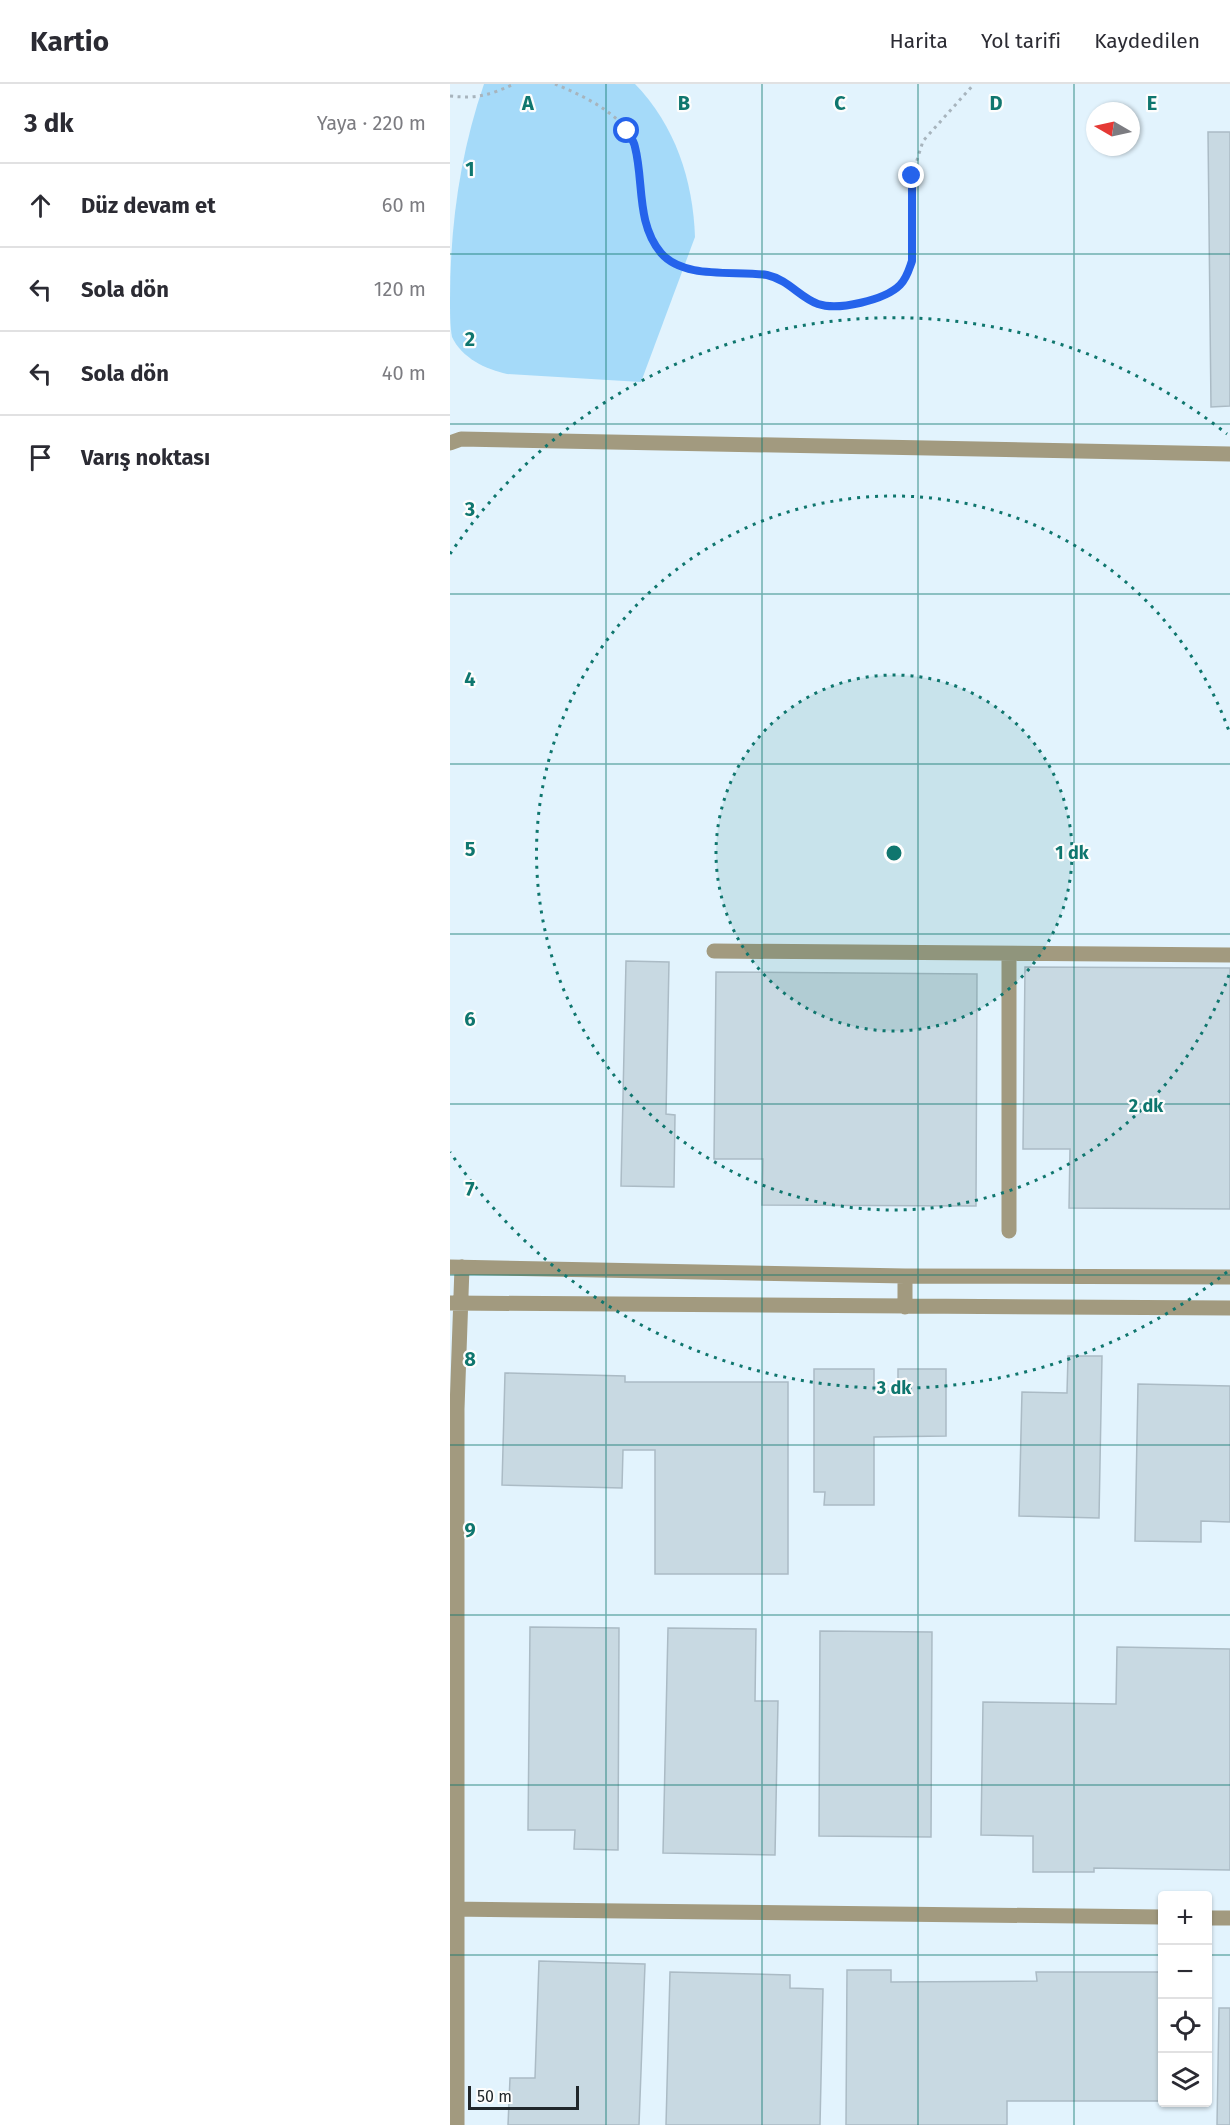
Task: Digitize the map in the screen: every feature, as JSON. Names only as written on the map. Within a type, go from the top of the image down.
[{"type":"street","points":[[450,443],[473,440],[1230,454]]},
{"type":"street","points":[[714,951],[1230,955]]},
{"type":"street","points":[[1009,954],[1010,1231]]},
{"type":"street","points":[[457,2125],[453,1909],[456,1267],[905,1276],[1230,1277]]},
{"type":"street","points":[[905,1276],[905,1307]]},
{"type":"street","points":[[455,1304],[1230,1308]]},
{"type":"street","points":[[453,1909],[1158,1917]]},
{"type":"street","points":[[1212,1918],[1230,1918]]},
{"type":"path","points":[[450,96],[467,98],[493,94],[514,84]]},
{"type":"path","points":[[555,84],[605,110],[627,131],[635,146],[641,206],[653,241],[662,254],[674,263],[688,268],[767,275],[788,283],[815,303],[827,307],[840,307],[890,293],[900,285],[908,273],[912,261],[912,176],[923,141],[974,84]]},
{"type":"shaded area","points":[[484,84],[635,84],[661,117],[671,135],[686,174],[695,237],[641,382],[507,374],[475,362],[462,351],[452,337],[450,272],[454,218],[469,137]]},
{"type":"building","points":[[1208,132],[1230,132],[1230,406],[1211,407]]},
{"type":"building","points":[[626,961],[669,962],[666,1114],[675,1115],[674,1187],[621,1186]]},
{"type":"building","points":[[1025,967],[1230,968],[1230,1209],[1069,1208],[1070,1149],[1023,1149]]},
{"type":"building","points":[[716,972],[977,974],[976,1206],[762,1205],[763,1159],[714,1159]]},
{"type":"building","points":[[1068,1356],[1102,1356],[1099,1518],[1019,1516],[1022,1392],[1067,1393]]},
{"type":"building","points":[[814,1369],[874,1369],[874,1391],[898,1391],[898,1369],[946,1369],[946,1436],[874,1437],[874,1505],[824,1505],[825,1492],[814,1492]]},
{"type":"building","points":[[505,1373],[625,1376],[625,1382],[788,1382],[788,1574],[655,1574],[655,1450],[623,1450],[622,1488],[502,1485]]},
{"type":"building","points":[[1138,1384],[1230,1386],[1230,1522],[1201,1521],[1201,1542],[1135,1541]]},
{"type":"building","points":[[530,1627],[619,1628],[618,1850],[574,1849],[575,1830],[528,1830]]},
{"type":"building","points":[[668,1628],[756,1629],[755,1701],[778,1701],[775,1855],[663,1853]]},
{"type":"building","points":[[820,1631],[932,1632],[931,1837],[819,1836]]},
{"type":"building","points":[[1117,1647],[1230,1649],[1230,1870],[1094,1868],[1094,1872],[1033,1872],[1033,1836],[981,1835],[983,1702],[1116,1704]]},
{"type":"building","points":[[539,1961],[645,1964],[639,2125],[508,2125],[510,2078],[535,2078]]},
{"type":"building","points":[[847,1970],[891,1970],[891,1982],[1037,1981],[1036,1972],[1158,1972],[1158,2101],[1007,2101],[1007,2125],[846,2125]]},
{"type":"building","points":[[670,1972],[790,1975],[790,1988],[823,1989],[820,2125],[666,2125]]},
{"type":"building","points":[[1219,2008],[1230,2008],[1230,2125],[1217,2125]]},
{"type":"route","points":[[627,131],[635,146],[641,206],[653,241],[662,254],[674,263],[688,268],[767,275],[788,283],[805,297],[827,307],[840,307],[890,293],[900,285],[908,273],[912,261],[912,176]]}]
